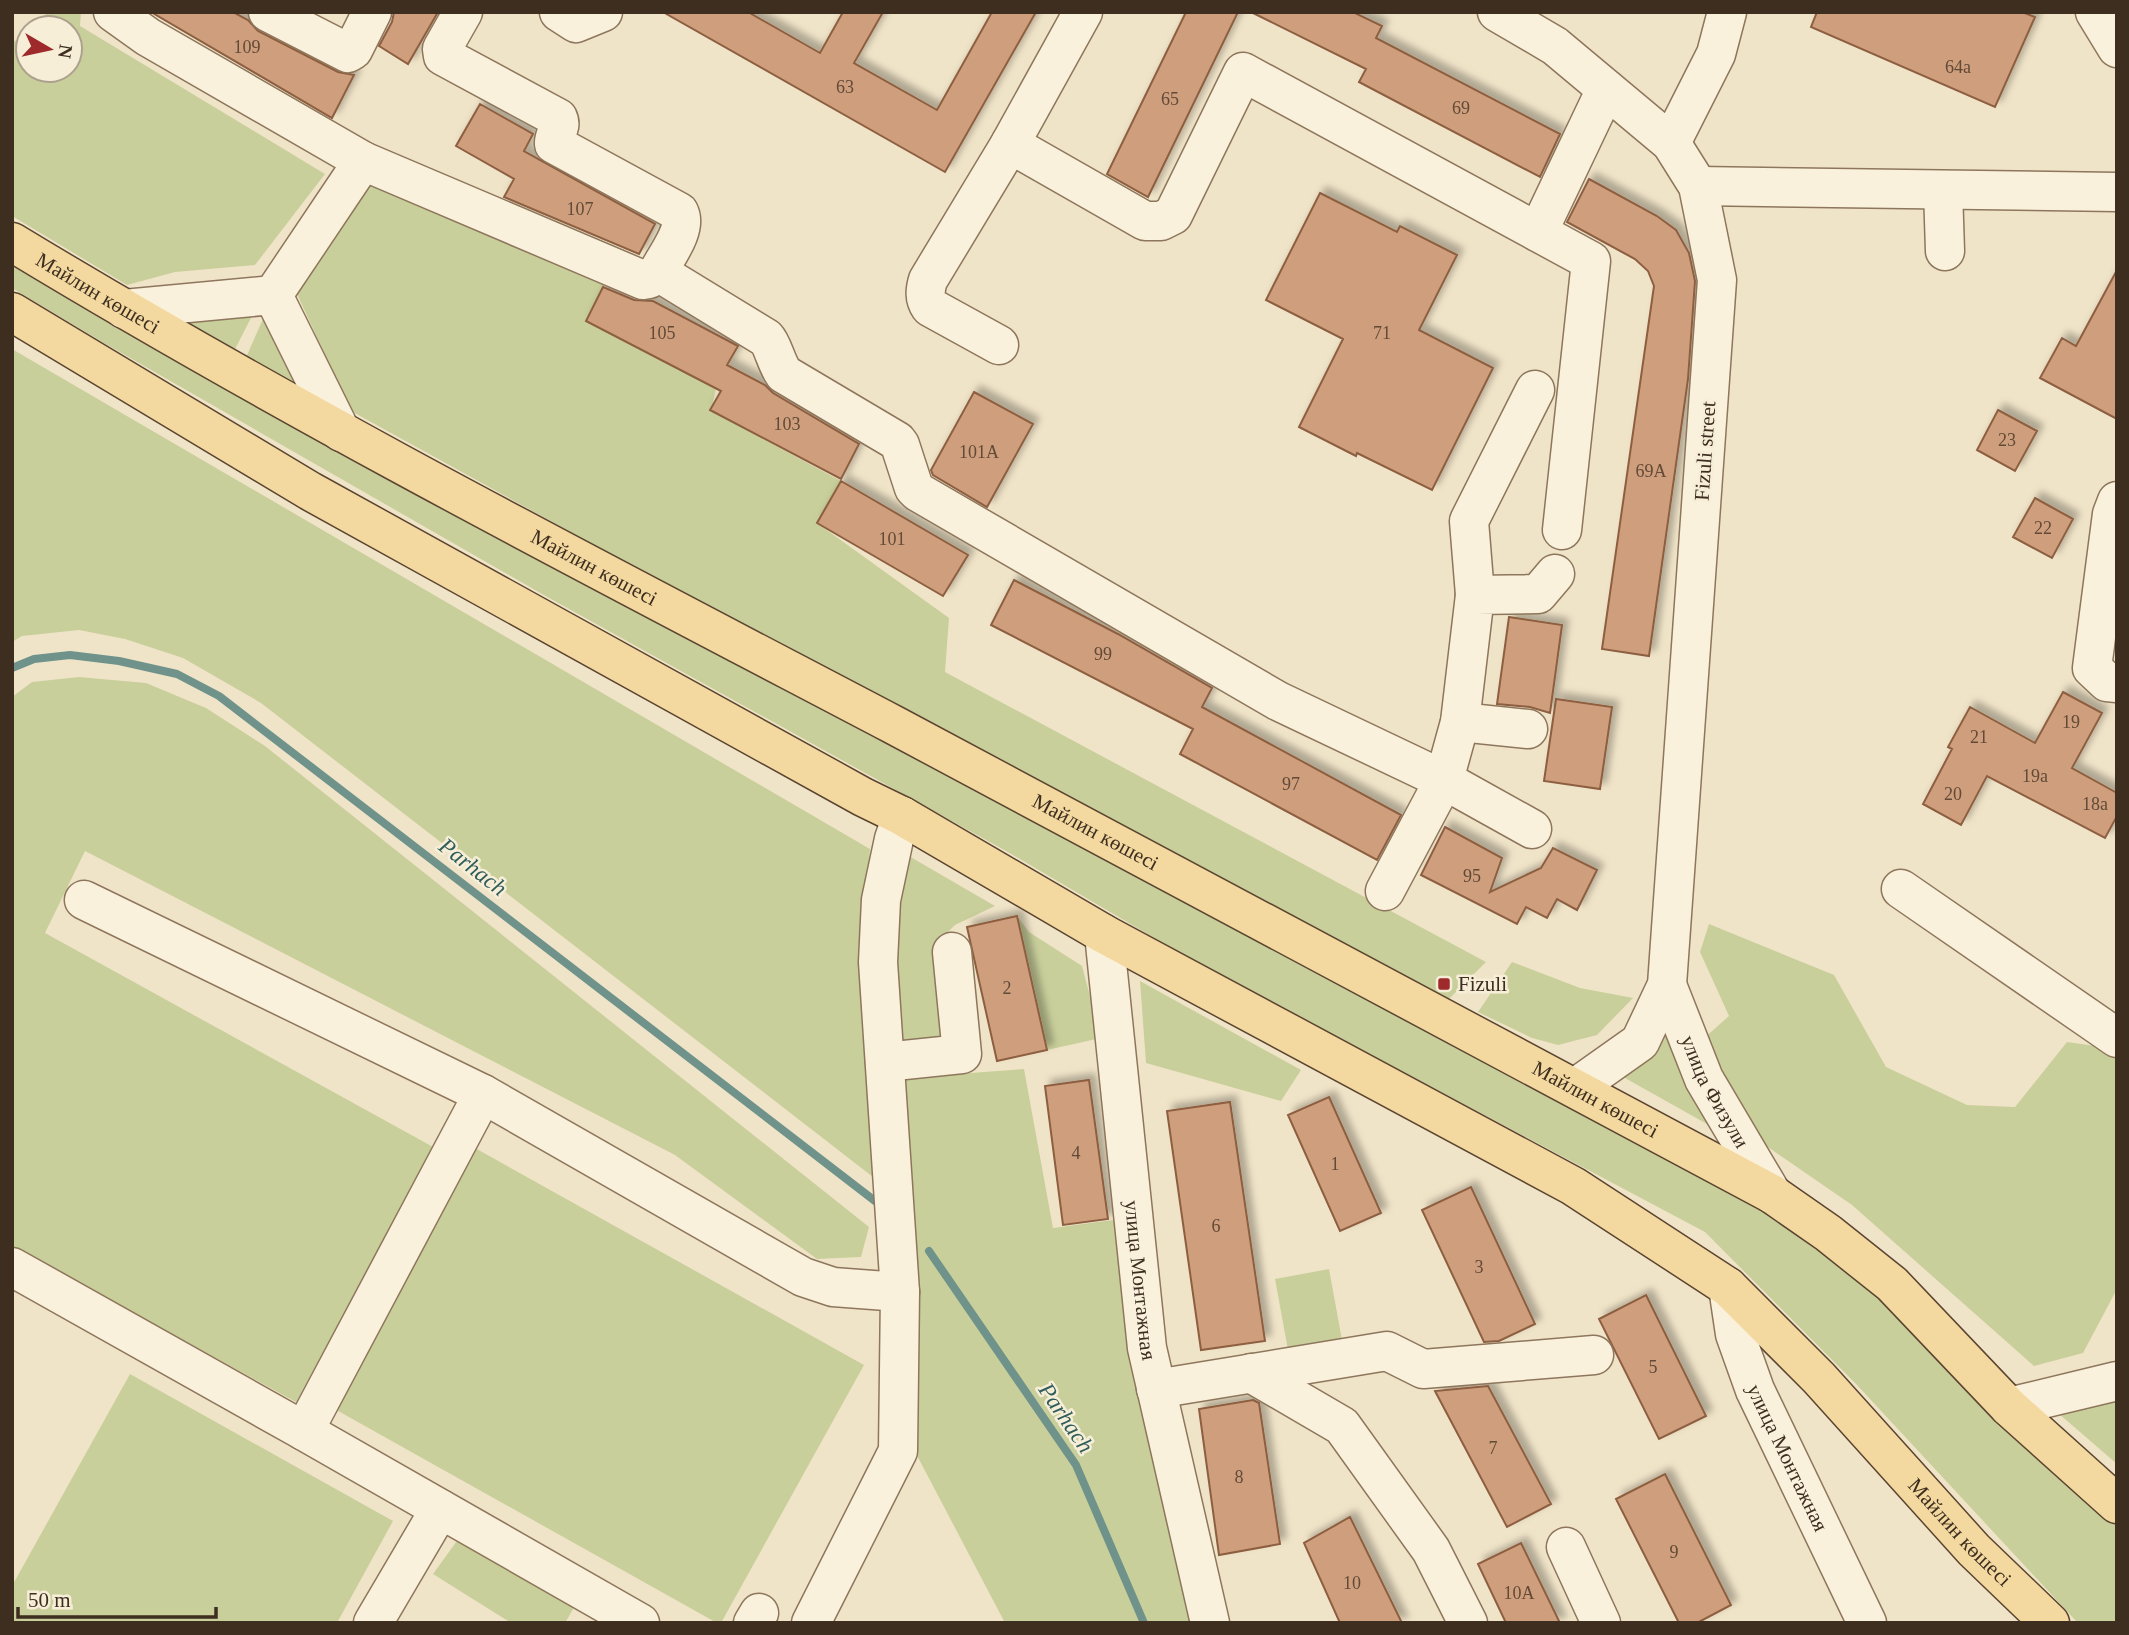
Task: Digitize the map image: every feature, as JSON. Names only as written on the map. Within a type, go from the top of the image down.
[{"type":"main road","name":"Майлин көшесі","points":[[12,242],[124,309],[460,498],[888,722],[1772,1194],[1828,1233],[1892,1284],[2009,1407],[2117,1504]]},
{"type":"main road","name":"Майлин көшесі","points":[[12,312],[310,491],[863,797],[902,816],[1104,934],[1573,1186],[1728,1287],[1819,1378],[1974,1550],[2050,1623]]},
{"type":"street","points":[[113,12],[148,37],[363,161],[643,280],[649,279],[658,272],[681,227],[679,212],[554,144],[560,127],[558,118],[443,55],[442,49],[463,12]]},
{"type":"street","points":[[268,12],[348,53],[354,50],[372,12]]},
{"type":"street","points":[[559,12],[576,23],[603,12]]},
{"type":"street","points":[[999,345],[930,307],[925,293],[928,281],[1010,144],[1083,12]]},
{"type":"street","name":"Fizuli street","points":[[1497,12],[1555,46],[1671,143],[1698,186],[1717,280],[1667,985]]},
{"type":"street","points":[[1671,143],[1716,54],[1727,12]]},
{"type":"street","points":[[2095,12],[2117,48]]},
{"type":"street","points":[[1010,144],[1145,221],[1161,221],[1173,215],[1243,72],[1591,261],[1562,530]]},
{"type":"street","points":[[1538,232],[1606,89]]},
{"type":"street","points":[[272,295],[363,161]]},
{"type":"street","points":[[1698,186],[2117,192]]},
{"type":"street","points":[[1943,190],[1945,251]]},
{"type":"street","points":[[658,272],[770,342],[774,358],[784,374],[897,441],[914,488],[918,492],[1278,701],[1444,780],[1532,829]]},
{"type":"street","points":[[124,309],[272,295]]},
{"type":"street","points":[[272,295],[341,432]]},
{"type":"street","points":[[1385,891],[1444,780],[1460,722],[1475,595],[1469,521],[1535,390]]},
{"type":"street","points":[[2117,500],[2112,514],[2092,668],[2107,682],[2117,683]]},
{"type":"street","points":[[1475,595],[1538,594],[1555,574]]},
{"type":"street","points":[[1460,722],[1528,729]]},
{"type":"street","points":[[811,1623],[898,1451],[900,1292],[878,962],[881,900],[894,838],[902,816]]},
{"type":"street","points":[[1901,889],[2117,1038]]},
{"type":"street","points":[[84,900],[483,1094],[803,1277],[833,1287],[900,1292]]},
{"type":"street","name":"улица Монтажная","points":[[1104,934],[1147,1348],[1210,1623]]},
{"type":"street","points":[[885,1062],[962,1054],[952,952]]},
{"type":"street","points":[[1575,1088],[1640,1042],[1667,985]]},
{"type":"street","name":"улица Физули","points":[[1667,985],[1704,1079],[1772,1194]]},
{"type":"street","points":[[304,1431],[483,1094]]},
{"type":"street","points":[[12,1268],[440,1508],[586,1609],[640,1623]]},
{"type":"street","name":"улица Монтажная","points":[[1728,1287],[1735,1334],[1755,1390],[1867,1623]]},
{"type":"street","points":[[1156,1389],[1387,1351],[1423,1369],[1594,1355]]},
{"type":"street","points":[[1251,1373],[1342,1426],[1431,1550],[1468,1623]]},
{"type":"street","points":[[2009,1407],[2117,1381]]},
{"type":"street","points":[[373,1623],[440,1508]]},
{"type":"street","points":[[1566,1547],[1601,1623]]},
{"type":"green space","points":[[47,12],[81,12],[81,14],[46,14]]},
{"type":"green space","points":[[84,28],[325,174],[255,265],[175,272],[127,285],[12,216],[12,41],[14,84],[84,84]]},
{"type":"green space","points":[[370,183],[608,278],[586,320],[716,388],[711,411],[841,481],[817,523],[949,618],[945,672],[1486,962],[1447,1001],[939,735],[351,411],[297,294]]},
{"type":"green space","points":[[12,256],[1766,1201],[1896,1305],[2117,1519],[2117,1623],[2078,1623],[1857,1385],[1705,1232],[1185,956],[1006,851],[542,594],[104,343],[12,288]]},
{"type":"green space","points":[[253,314],[230,359],[164,320]]},
{"type":"green space","points":[[263,319],[302,395],[244,362]]},
{"type":"green space","points":[[12,349],[870,849],[864,919],[873,1177],[261,703],[183,658],[125,639],[79,630],[22,636],[12,642]]},
{"type":"green space","points":[[79,677],[146,683],[206,708],[265,746],[869,1227],[861,1257],[817,1259],[675,1155],[85,851],[45,933],[435,1148],[296,1402],[12,1246],[12,697],[32,682]]},
{"type":"green space","points":[[902,852],[995,906],[955,925],[947,933],[954,1047],[891,1053]]},
{"type":"green space","points":[[1017,916],[1029,932],[1082,966],[1101,1038],[1047,1050]]},
{"type":"green space","points":[[1709,924],[1834,975],[1886,1067],[1967,1105],[2015,1107],[2067,1042],[2117,1049],[2117,1289],[2083,1353],[2034,1366],[1852,1205],[1762,1143],[1702,1040],[1729,1016],[1700,952]]},
{"type":"green space","points":[[1512,962],[1580,988],[1633,998],[1597,1035],[1558,1045],[1532,1038],[1478,1012]]},
{"type":"green space","points":[[1140,981],[1301,1070],[1281,1101],[1146,1063]]},
{"type":"green space","points":[[1672,1022],[1723,1133],[1616,1073]]},
{"type":"green space","points":[[1024,1069],[1053,1228],[1114,1220],[1190,1607],[1196,1623],[1005,1623],[912,1446],[903,1078]]},
{"type":"green space","points":[[475,1148],[864,1365],[721,1623],[331,1407]]},
{"type":"green space","points":[[1329,1269],[1342,1340],[1288,1350],[1275,1279]]},
{"type":"green space","points":[[130,1374],[393,1521],[337,1623],[12,1623],[12,1586]]},
{"type":"green space","points":[[2117,1398],[2117,1464],[2058,1413]]},
{"type":"green space","points":[[459,1538],[576,1604],[565,1623],[511,1623],[433,1574]]},
{"type":"building","points":[[151,12],[233,12],[248,20],[258,31],[338,72],[354,75],[332,118]]},
{"type":"building","points":[[394,12],[438,12],[408,64],[379,46],[392,22]]},
{"type":"building","points":[[663,12],[748,12],[820,53],[843,12],[883,12],[854,63],[937,110],[992,12],[1036,12],[945,172]]},
{"type":"building","points":[[1186,12],[1238,12],[1148,197],[1107,174]]},
{"type":"building","points":[[1251,12],[1353,12],[1382,26],[1376,38],[1560,134],[1540,177],[1359,82],[1366,69]]},
{"type":"building","points":[[1817,12],[2022,12],[2035,17],[1995,107],[1811,27]]},
{"type":"building","points":[[480,104],[533,134],[524,151],[655,224],[639,254],[504,197],[514,179],[456,146]]},
{"type":"building","points":[[1589,179],[1657,216],[1676,230],[1689,253],[1695,281],[1688,379],[1649,656],[1602,649],[1654,286],[1648,271],[1635,259],[1567,222]]},
{"type":"building","points":[[1320,193],[1397,232],[1400,226],[1457,255],[1419,330],[1493,368],[1432,490],[1299,427],[1343,339],[1266,300]]},
{"type":"building","points":[[2117,270],[2117,419],[2040,378],[2062,338],[2076,346]]},
{"type":"building","points":[[603,287],[634,300],[653,301],[738,346],[727,365],[765,385],[773,393],[859,444],[841,479],[710,410],[721,391],[586,321]]},
{"type":"building","points":[[974,392],[1033,424],[987,507],[933,475],[931,470]]},
{"type":"building","points":[[1998,410],[2037,431],[2015,471],[1977,450]]},
{"type":"building","points":[[841,481],[968,555],[943,596],[817,523]]},
{"type":"building","points":[[2035,498],[2073,519],[2052,558],[2013,537]]},
{"type":"building","points":[[1014,580],[1118,634],[1212,688],[1202,707],[1401,815],[1377,860],[1180,754],[1193,729],[991,625]]},
{"type":"building","points":[[1509,617],[1562,625],[1550,713],[1530,707],[1497,704]]},
{"type":"building","points":[[2063,692],[2102,713],[2072,768],[2117,793],[2117,816],[2105,838],[1987,776],[1961,825],[1923,804],[1952,749],[1948,747],[1970,707],[2035,743]]},
{"type":"building","points":[[1556,699],[1612,707],[1600,789],[1544,781]]},
{"type":"building","points":[[1445,827],[1502,858],[1490,892],[1541,868],[1553,848],[1597,870],[1577,910],[1557,899],[1547,918],[1526,907],[1517,924],[1421,875]]},
{"type":"building","points":[[1017,916],[1047,1050],[997,1061],[967,927]]},
{"type":"building","points":[[1089,1080],[1108,1219],[1063,1225],[1045,1086]]},
{"type":"building","points":[[1329,1097],[1381,1213],[1340,1231],[1288,1115]]},
{"type":"building","points":[[1230,1102],[1265,1341],[1201,1350],[1167,1111]]},
{"type":"building","points":[[1471,1187],[1535,1324],[1499,1341],[1484,1342],[1422,1210]]},
{"type":"building","points":[[1646,1295],[1706,1416],[1659,1439],[1599,1319]]},
{"type":"building","points":[[1488,1386],[1551,1504],[1507,1527],[1435,1391]]},
{"type":"building","points":[[1253,1400],[1259,1403],[1280,1544],[1219,1555],[1199,1409]]},
{"type":"building","points":[[1665,1474],[1731,1605],[1697,1623],[1679,1623],[1616,1499]]},
{"type":"building","points":[[1350,1517],[1402,1623],[1340,1623],[1304,1543]]},
{"type":"building","points":[[1521,1543],[1560,1623],[1506,1623],[1478,1564]]},
{"type":"waterway","name":"Parhach","points":[[12,668],[34,659],[70,655],[119,661],[177,674],[219,696],[875,1201]]},
{"type":"waterway","name":"Parhach","points":[[929,1251],[1076,1465],[1144,1623]]},
{"type":"place","name":"Fizuli","points":[[1444,984]]}]
